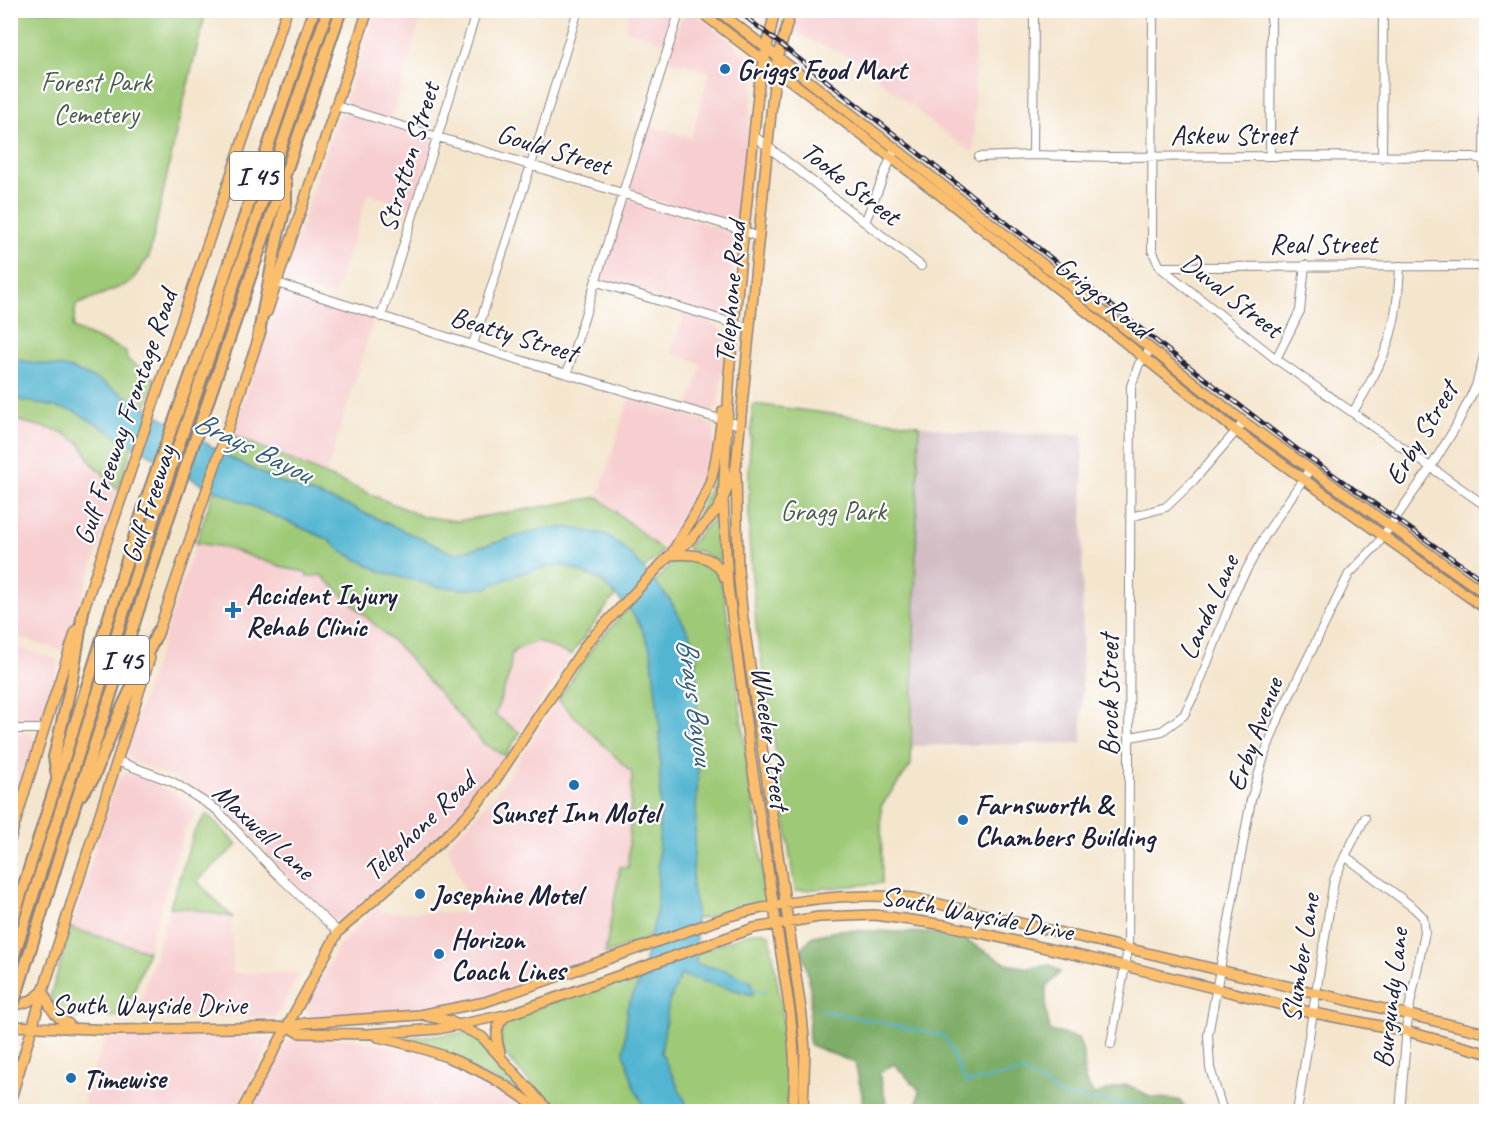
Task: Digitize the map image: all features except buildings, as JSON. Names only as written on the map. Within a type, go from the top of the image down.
[{"type":"highway","name":"Gulf Freeway","points":[[10,929],[146,500],[202,343],[314,10]]},
{"type":"highway","name":"Gulf Freeway","points":[[10,968],[156,511],[328,10]]},
{"type":"highway","name":"Gulf Freeway","points":[[10,1015],[168,519],[340,10]]},
{"type":"highway","points":[[258,338],[286,203],[286,173]]},
{"type":"highway","points":[[57,781],[54,757],[72,680],[83,612]]},
{"type":"highway","points":[[76,802],[93,779],[120,712],[158,631]]},
{"type":"main road","name":"Gulf Freeway Frontage Road","points":[[10,840],[44,729],[123,491],[287,10]]},
{"type":"main road","name":"Griggs Road","points":[[698,10],[1012,252],[1143,359],[1236,431],[1486,609]]},
{"type":"main road","name":"Griggs Road","points":[[717,10],[1244,422],[1486,594]]},
{"type":"main road","name":"Telephone Road","points":[[241,1112],[338,932],[440,842],[473,809],[493,784],[587,643],[669,556],[694,517],[711,478],[724,421],[763,60],[775,10]]},
{"type":"main road","name":"Telephone Road","points":[[669,556],[687,543],[702,527],[723,499],[736,467],[757,237],[776,70],[791,10]]},
{"type":"main road","points":[[10,1102],[123,737],[189,536],[368,12]]},
{"type":"main road","name":"Wheeler Street","points":[[724,421],[723,499],[728,586],[794,1049],[792,1112]]},
{"type":"main road","name":"Wheeler Street","points":[[736,467],[738,569],[743,619],[805,1049],[803,1112]]},
{"type":"main road","points":[[669,556],[699,555],[713,561],[722,570],[728,586]]},
{"type":"main road","points":[[875,915],[876,894]]},
{"type":"main road","name":"South Wayside Drive","points":[[10,1026],[73,1026],[118,1030],[288,1027],[305,1023],[419,1015],[484,1002],[730,916],[785,903],[876,894],[914,898],[1486,1033]]},
{"type":"main road","name":"South Wayside Drive","points":[[288,1027],[300,1033],[367,1034],[409,1033],[458,1025],[510,1014],[730,935],[775,923],[819,917],[875,915],[945,925],[1125,966],[1314,1013],[1406,1031],[1486,1053]]},
{"type":"main road","points":[[13,1000],[22,1005],[43,991]]},
{"type":"main road","points":[[43,991],[52,1013],[58,1019],[73,1026]]},
{"type":"main road","points":[[502,1057],[496,1035],[499,1024],[510,1014]]},
{"type":"main road","points":[[419,1015],[450,1021],[482,1037],[550,1112]]},
{"type":"main road","points":[[367,1034],[438,1052],[461,1062],[510,1089],[541,1112]]},
{"type":"main road","points":[[794,1049],[805,1049]]},
{"type":"main road","points":[[10,1054],[14,1065],[10,1077]]},
{"type":"street","name":"Stratton Street","points":[[381,317],[477,10]]},
{"type":"street","points":[[473,344],[578,10]]},
{"type":"street","points":[[567,373],[680,10]]},
{"type":"street","points":[[1033,155],[1034,10]]},
{"type":"street","name":"Duval Street","points":[[1153,10],[1152,250],[1160,267],[1276,358],[1486,506]]},
{"type":"street","points":[[1270,156],[1271,10]]},
{"type":"street","points":[[1382,158],[1383,10]]},
{"type":"street","points":[[1485,10],[1486,186]]},
{"type":"street","name":"Gould Street","points":[[336,106],[743,230],[757,237]]},
{"type":"street","name":"Tooke Street","points":[[754,136],[921,266]]},
{"type":"street","points":[[865,222],[896,148]]},
{"type":"street","name":"Askew Street","points":[[979,158],[1033,155],[1473,158],[1485,160]]},
{"type":"street","points":[[1276,358],[1299,311],[1305,265]]},
{"type":"street","points":[[1353,412],[1377,374],[1393,330],[1397,310],[1400,266]]},
{"type":"street","name":"Real Street","points":[[1160,267],[1486,266]]},
{"type":"street","points":[[597,282],[749,327]]},
{"type":"street","name":"Beatty Street","points":[[277,283],[381,317],[740,425]]},
{"type":"street","name":"Erby Street","points":[[1384,535],[1455,428],[1476,386],[1486,349]]},
{"type":"street","name":"Brock Street","points":[[1111,1044],[1128,949],[1131,736],[1131,386],[1143,359],[1150,350]]},
{"type":"street","points":[[1476,386],[1486,390]]},
{"type":"street","points":[[1131,517],[1166,507],[1194,480],[1244,422]]},
{"type":"street","name":"Landa Lane","points":[[1131,736],[1162,731],[1184,715],[1197,689],[1236,589],[1266,534],[1310,469]]},
{"type":"street","name":"Erby Avenue","points":[[1223,1112],[1210,1068],[1208,1035],[1251,800],[1265,753],[1280,715],[1349,574],[1384,535]]},
{"type":"street","points":[[10,729],[44,729]]},
{"type":"street","name":"Maxwell Lane","points":[[117,761],[173,782],[217,810],[275,872],[338,932]]},
{"type":"street","name":"Slumber Lane","points":[[1297,1112],[1318,994],[1334,880],[1365,818]]},
{"type":"street","name":"Burgundy Lane","points":[[1345,856],[1423,917],[1425,932],[1408,1014],[1400,1112]]},
{"type":"shaded area","points":[[375,11],[423,11],[391,121],[358,110],[345,99]]},
{"type":"shaded area","points":[[620,11],[676,11],[667,44],[625,29],[630,14]]},
{"type":"shaded area","points":[[797,11],[975,11],[974,152],[930,122],[854,58],[791,32]]},
{"type":"shaded area","points":[[693,12],[753,59],[756,65],[739,218],[731,223],[629,192],[628,189],[648,125],[691,138],[710,72],[668,60],[680,21],[687,13]]},
{"type":"shaded area","points":[[345,113],[431,138],[433,141],[412,208],[368,194],[334,298],[290,284],[285,279],[285,275],[336,120]]},
{"type":"shaded area","points":[[629,200],[718,228],[735,237],[727,313],[717,315],[603,281],[602,277],[624,203]]},
{"type":"shaded area","points":[[287,292],[374,318],[326,475],[233,435],[278,297],[280,293]]},
{"type":"shaded area","points":[[684,313],[709,321],[726,333],[718,406],[711,412],[688,408],[702,364],[671,353]]},
{"type":"shaded area","points":[[629,398],[704,421],[715,429],[711,461],[702,492],[680,530],[663,551],[598,497]]},
{"type":"shaded area","points":[[11,419],[62,432],[80,443],[91,462],[118,489],[65,648],[62,651],[11,635]]},
{"type":"shaded area","points":[[919,425],[968,433],[1083,434],[1082,743],[913,746]]},
{"type":"shaded area","points":[[196,543],[223,547],[289,569],[306,572],[308,576],[321,574],[399,647],[484,744],[505,756],[478,793],[455,819],[345,918],[334,919],[291,881],[247,830],[212,800],[173,777],[143,765],[131,763],[126,756],[132,731]]},
{"type":"shaded area","points":[[537,641],[571,655],[520,733],[494,716],[510,672],[511,656],[515,650]]},
{"type":"shaded area","points":[[10,646],[57,659],[57,670],[41,720],[38,723],[11,725]]},
{"type":"shaded area","points":[[558,700],[632,772],[628,867],[620,867],[605,954],[514,989],[447,1008],[411,1014],[314,1019],[310,1017],[305,1009],[307,1004],[341,944],[378,907],[383,912],[472,913],[447,844],[477,815],[504,783]]},
{"type":"shaded area","points":[[25,733],[34,741],[34,748],[11,812],[11,734]]},
{"type":"shaded area","points":[[125,773],[135,775],[172,792],[197,807],[198,811],[185,829],[148,951],[71,928],[117,779]]},
{"type":"shaded area","points":[[170,907],[232,917],[233,973],[300,973],[277,1017],[136,1016]]},
{"type":"shaded area","points":[[107,1036],[248,1037],[270,1038],[271,1040],[235,1111],[85,1111],[84,1092]]},
{"type":"shaded area","points":[[296,1038],[357,1040],[418,1052],[452,1064],[492,1084],[534,1111],[250,1112],[285,1045]]},
{"type":"green space","name":"Forest Park Cemetery","points":[[11,11],[206,11],[149,257],[130,283],[76,305],[73,328],[126,351],[127,359],[155,379],[118,489],[91,462],[80,443],[62,432],[11,419]]},
{"type":"green space","name":"Gragg Park","points":[[753,404],[919,425],[911,765],[881,806],[882,883],[795,891],[757,634],[749,541],[749,465]]},
{"type":"green space","points":[[233,435],[421,516],[457,521],[598,497],[663,551],[610,602],[571,655],[537,641],[515,650],[511,656],[510,672],[495,715],[520,733],[505,756],[484,744],[399,647],[321,575],[307,577],[306,572],[289,569],[223,547],[196,543]]},
{"type":"green space","points":[[716,474],[720,475],[715,504],[696,526],[694,524]]},
{"type":"green space","points":[[716,516],[719,518],[720,560],[717,561],[699,551],[688,550],[687,547]]},
{"type":"green space","points":[[690,557],[704,561],[713,568],[724,592],[767,900],[759,905],[695,920],[605,954],[620,867],[628,867],[632,773],[558,700],[595,644],[671,564]]},
{"type":"green space","points":[[207,814],[237,845],[197,881],[232,917],[170,907],[194,832]]},
{"type":"green space","points":[[71,928],[148,951],[132,997],[128,999],[125,1008],[126,1016],[68,1018],[55,1011],[50,997]]},
{"type":"green space","points":[[841,930],[932,933],[964,939],[1007,964],[1029,968],[1051,965],[1060,972],[1046,988],[1046,1009],[1050,1031],[1078,1038],[1084,1055],[1085,1081],[1095,1095],[1126,1084],[1150,1097],[1179,1100],[1189,1111],[916,1111],[919,1090],[894,1064],[879,1073],[887,1111],[862,1111],[862,1094],[855,1063],[810,1045],[809,1038],[811,996],[802,947],[813,936]]},
{"type":"green space","points":[[754,932],[765,932],[770,936],[790,1061],[787,1111],[555,1111],[503,1052],[501,1034],[510,1018]]},
{"type":"green space","points":[[466,1033],[496,1058],[522,1089],[520,1091],[400,1038]]},
{"type":"water","name":"Brays Bayou","points":[[11,359],[69,368],[98,380],[235,460],[280,482],[349,506],[455,554],[546,528],[569,528],[605,534],[630,553],[670,600],[693,640],[696,654],[698,776],[692,891],[696,905],[696,964],[725,970],[752,982],[753,995],[681,975],[669,1002],[661,1052],[690,1111],[647,1111],[634,1088],[624,1052],[627,1008],[640,981],[657,909],[660,807],[660,731],[651,651],[631,611],[600,580],[565,566],[552,566],[521,573],[486,588],[463,589],[438,587],[382,572],[343,552],[327,539],[199,483],[74,411],[11,398]]},
{"type":"waterway","points":[[752,988],[766,993]]},
{"type":"waterway","points":[[821,1010],[944,1036],[966,1083],[1023,1072],[1063,1096],[1149,1107],[1153,1112]]},
{"type":"railway","points":[[737,10],[1169,351],[1297,449],[1486,582]]},
{"type":"place","name":"Griggs Food Mart","points":[[725,69]]},
{"type":"place","name":"Accident Injury Rehab Clinic","points":[[233,610]]},
{"type":"place","name":"Sunset Inn Motel","points":[[574,785]]},
{"type":"place","name":"Farnsworth & Chambers Building","points":[[963,820]]},
{"type":"place","name":"Josephine Motel","points":[[420,894]]},
{"type":"place","name":"Horizon Coach Lines","points":[[439,954]]},
{"type":"place","name":"Timewise","points":[[71,1078]]}]
